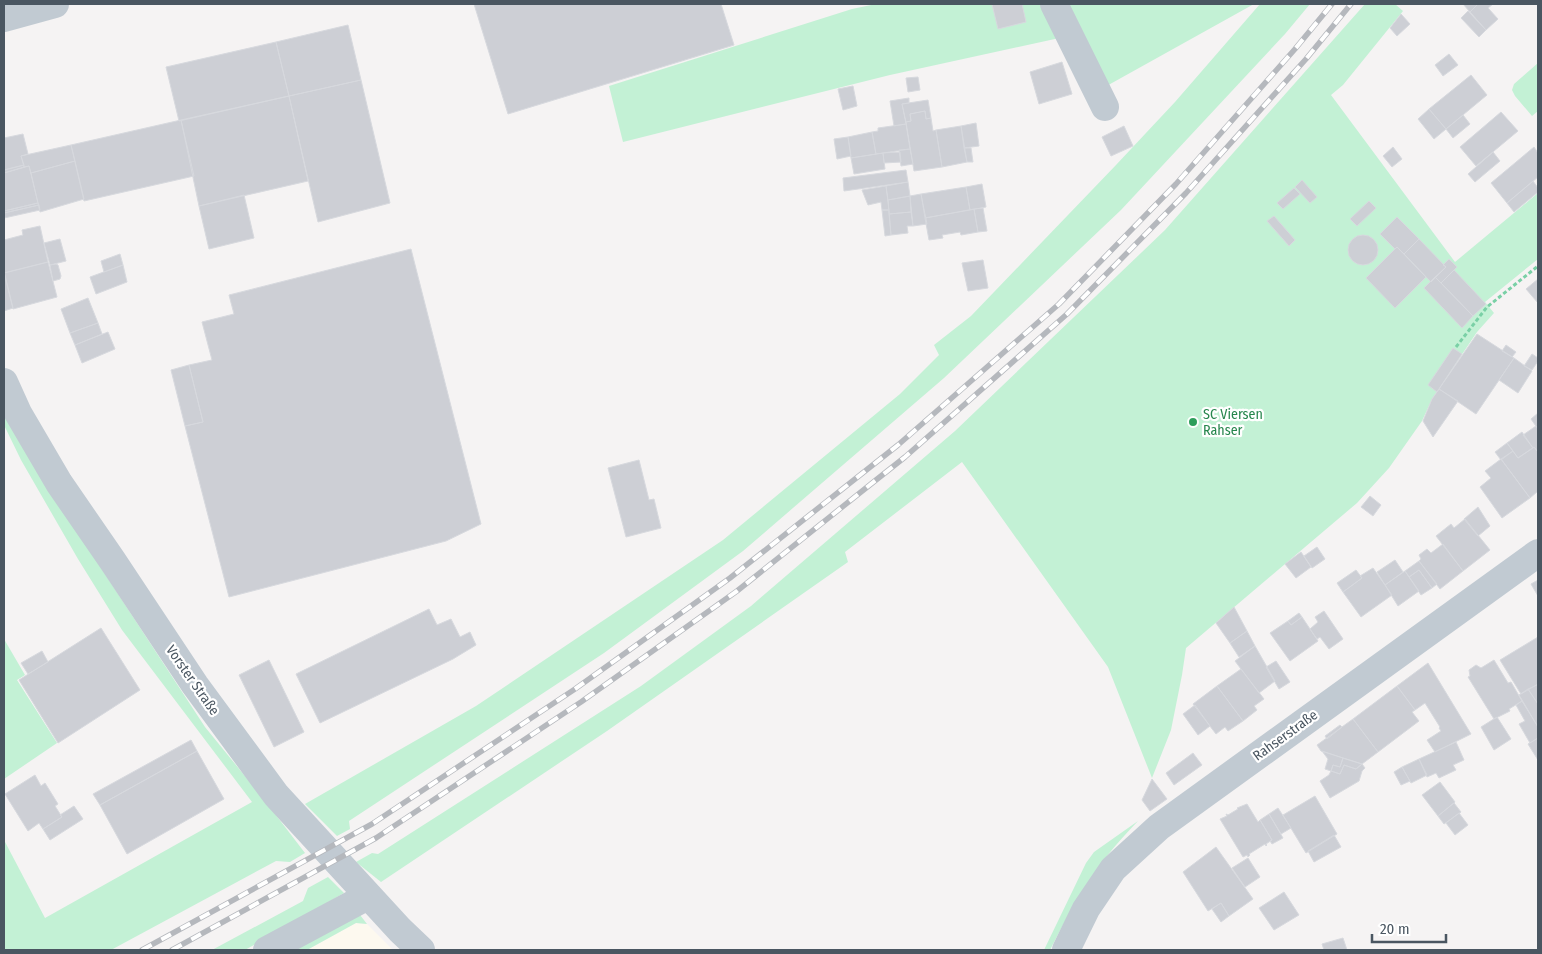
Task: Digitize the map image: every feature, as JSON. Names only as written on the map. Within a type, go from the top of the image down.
[{"type":"street","points":[[4,18],[55,4]]},
{"type":"street","points":[[1054,4],[1104,107]]},
{"type":"street","name":"Vorster Straße","points":[[4,382],[18,413],[59,484],[195,685],[276,795],[368,896],[421,950]]},
{"type":"street","name":"Rahserstraße","points":[[1066,950],[1086,909],[1113,869],[1159,827],[1538,553]]},
{"type":"street","points":[[267,950],[368,896]]},
{"type":"path","points":[[1456,347],[1488,307],[1538,266]]},
{"type":"shaded area","points":[[356,923],[367,924],[393,950],[307,950]]},
{"type":"green space","points":[[876,4],[1051,4],[1064,37],[890,75],[623,142],[609,86],[852,9]]},
{"type":"green space","points":[[1062,4],[1254,4],[1103,88]]},
{"type":"green space","points":[[1260,4],[1310,4],[1285,34],[1121,210],[944,378],[743,551],[604,653],[349,821],[350,829],[337,836],[305,804],[476,706],[723,540],[900,394],[939,355],[934,345],[971,316],[1116,165],[1175,102]]},
{"type":"green space","points":[[1365,4],[1395,4],[1403,11],[1343,85],[1331,95],[1455,262],[1538,193],[1538,259],[1485,302],[1494,313],[1477,332],[1432,399],[1422,421],[1389,468],[1357,503],[1186,648],[1171,730],[1152,778],[1108,667],[962,462],[845,552],[848,562],[607,731],[381,882],[356,862],[372,853],[378,854],[641,686],[751,606],[955,431],[1165,230]]},
{"type":"green space","points":[[1538,63],[1538,111],[1532,116],[1512,90],[1514,84]]},
{"type":"green space","points":[[4,410],[103,571],[205,727],[305,853],[290,862],[276,861],[111,950],[4,950],[4,840],[45,918],[252,802],[122,630],[78,559],[21,460],[4,425]]},
{"type":"green space","points":[[4,639],[25,675],[17,680],[57,743],[4,779]]},
{"type":"green space","points":[[1138,821],[1110,852],[1091,878],[1050,950],[1044,950],[1086,863],[1094,852]]},
{"type":"green space","points":[[328,877],[344,893],[245,950],[212,950],[303,901],[308,888]]},
{"type":"green space","points":[[357,911],[367,924],[356,923],[307,950],[284,950]]},
{"type":"building","points":[[474,4],[721,4],[734,45],[508,114]]},
{"type":"building","points":[[992,4],[1022,4],[1026,22],[998,29]]},
{"type":"building","points":[[1463,4],[1478,4],[1470,12]]},
{"type":"building","points":[[1478,4],[1493,4],[1488,8],[1498,19],[1486,30],[1470,12]]},
{"type":"building","points":[[1468,11],[1486,30],[1479,37],[1461,18]]},
{"type":"building","points":[[1401,14],[1410,24],[1397,36],[1390,28]]},
{"type":"building","points":[[348,25],[361,80],[289,96],[276,42]]},
{"type":"building","points":[[276,42],[289,96],[179,121],[166,67]]},
{"type":"building","points":[[1449,54],[1458,65],[1443,76],[1435,65]]},
{"type":"building","points":[[1062,62],[1072,94],[1039,104],[1030,72]]},
{"type":"building","points":[[1471,75],[1487,95],[1446,129],[1429,109]]},
{"type":"building","points":[[918,77],[920,90],[908,92],[906,78]]},
{"type":"building","points":[[361,80],[390,203],[318,222],[289,96]]},
{"type":"building","points":[[853,86],[857,106],[843,110],[838,89]]},
{"type":"building","points":[[289,96],[308,181],[199,206],[181,120]]},
{"type":"building","points":[[909,98],[909,103],[902,104],[906,124],[894,126],[890,101]]},
{"type":"building","points":[[928,100],[931,118],[926,119],[925,111],[910,114],[911,121],[906,122],[902,104]]},
{"type":"building","points":[[1429,109],[1446,129],[1434,139],[1418,119]]},
{"type":"building","points":[[925,111],[926,119],[931,118],[933,131],[936,130],[942,167],[914,171],[906,122],[911,121],[910,114]]},
{"type":"building","points":[[1501,112],[1518,131],[1476,166],[1460,147]]},
{"type":"building","points":[[1463,115],[1470,124],[1453,138],[1446,129]]},
{"type":"building","points":[[181,120],[194,176],[84,201],[71,145]]},
{"type":"building","points":[[976,123],[979,146],[964,148],[961,126]]},
{"type":"building","points":[[906,124],[910,149],[876,154],[872,132],[878,131],[878,128]]},
{"type":"building","points":[[961,126],[967,162],[942,167],[936,130]]},
{"type":"building","points":[[1124,126],[1133,146],[1111,156],[1102,137]]},
{"type":"building","points":[[872,132],[876,154],[851,158],[848,137]]},
{"type":"building","points":[[23,134],[28,154],[21,156],[24,165],[4,170],[4,138]]},
{"type":"building","points":[[848,137],[851,156],[837,159],[834,139]]},
{"type":"building","points":[[71,145],[75,161],[31,173],[29,166],[24,167],[21,156]]},
{"type":"building","points":[[1393,147],[1402,159],[1392,167],[1383,156]]},
{"type":"building","points":[[1534,147],[1538,153],[1538,177],[1507,203],[1491,183]]},
{"type":"building","points":[[964,148],[971,148],[973,162],[967,162]]},
{"type":"building","points":[[910,149],[913,164],[901,166],[899,150]]},
{"type":"building","points":[[900,152],[901,162],[884,163],[883,153]]},
{"type":"building","points":[[1493,152],[1500,161],[1475,182],[1468,174]]},
{"type":"building","points":[[883,153],[885,169],[854,174],[851,158]]},
{"type":"building","points":[[75,161],[84,199],[40,212],[31,173]]},
{"type":"building","points":[[24,165],[24,167],[4,173],[4,170]]},
{"type":"building","points":[[29,166],[38,203],[4,211],[4,173]]},
{"type":"building","points":[[906,170],[908,182],[844,191],[843,178]]},
{"type":"building","points":[[1302,180],[1317,197],[1310,203],[1295,187]]},
{"type":"building","points":[[1533,181],[1538,188],[1538,192],[1514,212],[1507,203]]},
{"type":"building","points":[[908,182],[910,196],[888,200],[886,186]]},
{"type":"building","points":[[982,184],[986,207],[970,210],[966,187]]},
{"type":"building","points":[[886,186],[889,210],[882,210],[881,202],[868,205],[862,190]]},
{"type":"building","points":[[966,187],[970,210],[925,218],[921,194]]},
{"type":"building","points":[[1294,188],[1300,194],[1283,209],[1277,203]]},
{"type":"building","points":[[921,194],[927,224],[913,226],[910,196]]},
{"type":"building","points":[[244,195],[254,238],[209,249],[199,206]]},
{"type":"building","points":[[910,196],[911,212],[889,214],[888,200]]},
{"type":"building","points":[[1369,201],[1376,208],[1357,226],[1350,219]]},
{"type":"building","points":[[38,203],[39,205],[4,213],[4,211]]},
{"type":"building","points":[[39,205],[40,210],[4,218],[4,213]]},
{"type":"building","points":[[983,208],[987,231],[978,232],[974,209]]},
{"type":"building","points":[[974,209],[978,232],[961,235],[960,232],[942,235],[943,238],[929,240],[925,218]]},
{"type":"building","points":[[882,210],[889,210],[891,235],[885,236]]},
{"type":"building","points":[[911,212],[913,226],[907,226],[908,233],[891,235],[889,214]]},
{"type":"building","points":[[1274,216],[1295,240],[1289,246],[1267,221]]},
{"type":"building","points":[[1397,217],[1419,239],[1404,254],[1397,247],[1395,249],[1380,234]]},
{"type":"building","points":[[40,226],[48,262],[4,273],[4,240],[23,235],[22,230]]},
{"type":"building","points":[[1363,235],[1374,239],[1378,250],[1374,261],[1363,265],[1352,261],[1348,250],[1352,239]]},
{"type":"building","points":[[60,239],[66,261],[50,265],[44,243]]},
{"type":"building","points":[[1419,239],[1446,267],[1431,282],[1404,254]]},
{"type":"building","points":[[1397,247],[1426,277],[1395,308],[1366,278]]},
{"type":"building","points":[[411,249],[481,524],[446,541],[229,597],[185,426],[203,422],[189,365],[212,360],[202,322],[234,314],[229,295]]},
{"type":"building","points":[[120,254],[123,265],[104,272],[101,261]]},
{"type":"building","points":[[1449,259],[1457,267],[1441,283],[1435,277],[1446,267],[1443,265]]},
{"type":"building","points":[[983,260],[988,288],[968,291],[962,263]]},
{"type":"building","points":[[48,262],[57,297],[13,309],[4,273]]},
{"type":"building","points":[[56,264],[61,276],[60,279],[53,281],[50,265]]},
{"type":"building","points":[[123,265],[127,282],[96,294],[90,277]]},
{"type":"building","points":[[1454,270],[1486,304],[1473,316],[1441,283]]},
{"type":"building","points":[[4,271],[13,308],[4,311]]},
{"type":"building","points":[[1435,277],[1473,316],[1462,328],[1424,288]]},
{"type":"building","points":[[1538,279],[1538,303],[1526,289]]},
{"type":"building","points":[[88,298],[98,323],[70,333],[61,309]]},
{"type":"building","points":[[98,323],[102,334],[75,345],[70,333]]},
{"type":"building","points":[[108,332],[115,349],[82,363],[75,345]]},
{"type":"building","points":[[1477,334],[1514,358],[1476,414],[1439,389]]},
{"type":"building","points":[[1506,345],[1516,352],[1512,357],[1502,351]]},
{"type":"building","points":[[1453,348],[1462,354],[1437,392],[1428,385]]},
{"type":"building","points":[[1532,354],[1538,358],[1538,361],[1532,370],[1524,366]]},
{"type":"building","points":[[1514,358],[1532,371],[1518,393],[1499,380]]},
{"type":"building","points":[[189,365],[203,422],[185,426],[171,370]]},
{"type":"building","points":[[1439,389],[1458,401],[1433,437],[1423,421],[1432,399]]},
{"type":"building","points":[[1538,413],[1538,429],[1531,419]]},
{"type":"building","points":[[1536,426],[1538,429],[1538,452],[1523,435]]},
{"type":"building","points":[[1522,432],[1533,448],[1518,458],[1507,443]]},
{"type":"building","points":[[1507,443],[1513,451],[1501,460],[1495,452]]},
{"type":"building","points":[[1534,447],[1538,452],[1538,491],[1530,498],[1501,459],[1513,451],[1518,458]]},
{"type":"building","points":[[1501,459],[1530,498],[1502,518],[1480,487],[1491,478],[1485,471]]},
{"type":"building","points":[[639,460],[649,500],[654,499],[661,528],[626,537],[608,468]]},
{"type":"building","points":[[1370,496],[1381,505],[1373,516],[1361,507]]},
{"type":"building","points":[[1478,507],[1490,526],[1478,536],[1464,519]]},
{"type":"building","points":[[1465,519],[1490,550],[1463,571],[1436,536],[1451,524],[1454,528]]},
{"type":"building","points":[[1443,544],[1463,571],[1440,589],[1419,561],[1421,559],[1419,555],[1427,549],[1431,553]]},
{"type":"building","points":[[1317,547],[1325,559],[1312,568],[1304,556]]},
{"type":"building","points":[[1301,552],[1311,567],[1296,578],[1285,564]]},
{"type":"building","points":[[1395,560],[1403,572],[1385,585],[1377,572]]},
{"type":"building","points":[[1419,561],[1437,584],[1432,588],[1419,570],[1409,577],[1405,571]]},
{"type":"building","points":[[1373,568],[1392,595],[1361,617],[1343,592],[1362,578],[1360,576]]},
{"type":"building","points":[[1356,570],[1362,578],[1343,592],[1337,583]]},
{"type":"building","points":[[1419,570],[1432,588],[1421,595],[1409,577]]},
{"type":"building","points":[[1405,571],[1419,591],[1398,606],[1385,585]]},
{"type":"building","points":[[1538,580],[1538,596],[1531,584]]},
{"type":"building","points":[[1234,607],[1247,631],[1230,643],[1216,623]]},
{"type":"building","points":[[429,609],[437,625],[451,619],[460,637],[470,632],[476,645],[453,659],[320,723],[296,674]]},
{"type":"building","points":[[1324,611],[1343,639],[1329,649],[1320,637],[1317,639],[1310,629],[1318,622],[1315,617]]},
{"type":"building","points":[[1299,613],[1302,617],[1291,625],[1288,621]]},
{"type":"building","points":[[1302,617],[1318,641],[1290,661],[1270,633],[1288,621],[1291,625]]},
{"type":"building","points":[[101,628],[140,690],[58,743],[19,680]]},
{"type":"building","points":[[1247,631],[1255,646],[1239,657],[1230,643]]},
{"type":"building","points":[[1538,637],[1538,684],[1521,694],[1500,660]]},
{"type":"building","points":[[1255,646],[1275,681],[1259,693],[1235,661]]},
{"type":"building","points":[[42,651],[48,662],[28,674],[21,663]]},
{"type":"building","points":[[269,660],[304,732],[274,747],[239,675]]},
{"type":"building","points":[[1494,660],[1508,683],[1511,682],[1522,701],[1509,709],[1510,711],[1494,719],[1468,677],[1470,676],[1469,670],[1476,665],[1481,668]]},
{"type":"building","points":[[1276,661],[1290,682],[1279,689],[1266,667]]},
{"type":"building","points":[[1428,663],[1471,734],[1435,752],[1427,740],[1441,731],[1440,727],[1425,703],[1415,710],[1397,686]]},
{"type":"building","points":[[1241,669],[1264,699],[1254,706],[1257,710],[1243,721],[1217,686]]},
{"type":"building","points":[[1537,685],[1538,688],[1538,704],[1528,689]]},
{"type":"building","points":[[1217,686],[1243,721],[1228,731],[1225,727],[1216,734],[1193,704]]},
{"type":"building","points":[[1397,686],[1415,710],[1412,712],[1419,721],[1378,752],[1353,719]]},
{"type":"building","points":[[1528,689],[1538,704],[1538,727],[1519,695]]},
{"type":"building","points":[[1522,701],[1538,727],[1538,738],[1530,743],[1519,724],[1525,721],[1516,705]]},
{"type":"building","points":[[1195,705],[1210,726],[1198,735],[1183,714]]},
{"type":"building","points":[[1497,717],[1511,739],[1494,750],[1481,727]]},
{"type":"building","points":[[1353,719],[1378,752],[1362,764],[1321,751],[1317,745]]},
{"type":"building","points":[[1340,725],[1342,727],[1327,739],[1325,736]]},
{"type":"building","points":[[1538,738],[1538,760],[1528,744]]},
{"type":"building","points":[[191,740],[197,751],[100,805],[93,794]]},
{"type":"building","points":[[1456,742],[1464,760],[1453,765],[1456,770],[1439,778],[1436,773],[1427,777],[1419,759]]},
{"type":"building","points":[[197,751],[224,799],[127,854],[100,805]]},
{"type":"building","points":[[1322,751],[1343,758],[1340,767],[1333,765],[1331,771],[1325,769],[1328,759]]},
{"type":"building","points":[[1193,753],[1202,765],[1174,785],[1166,773]]},
{"type":"building","points":[[1343,758],[1362,764],[1356,769],[1344,765],[1340,774],[1331,771],[1333,765],[1340,767]]},
{"type":"building","points":[[1419,759],[1427,775],[1411,783],[1402,767]]},
{"type":"building","points":[[1362,764],[1365,768],[1359,781],[1330,798],[1320,781],[1329,775],[1331,771],[1340,774],[1344,765],[1356,769]]},
{"type":"building","points":[[1402,767],[1410,781],[1401,785],[1394,772]]},
{"type":"building","points":[[35,775],[41,786],[45,783],[58,804],[55,806],[62,817],[43,829],[39,823],[28,831],[5,794]]},
{"type":"building","points":[[1152,779],[1167,799],[1150,811],[1142,800]]},
{"type":"building","points":[[1440,782],[1455,802],[1438,816],[1422,795]]},
{"type":"building","points":[[1315,796],[1337,834],[1306,853],[1283,815]]},
{"type":"building","points":[[1454,803],[1461,812],[1444,824],[1438,816]]},
{"type":"building","points":[[1247,804],[1258,822],[1260,820],[1272,840],[1266,846],[1265,844],[1249,854],[1248,857],[1247,855],[1243,857],[1220,819]]},
{"type":"building","points":[[74,806],[83,819],[50,840],[43,829],[62,817],[60,815]]},
{"type":"building","points":[[1278,808],[1291,828],[1281,834],[1269,814]]},
{"type":"building","points":[[1459,813],[1468,825],[1455,835],[1446,823]]},
{"type":"building","points":[[1269,814],[1283,838],[1272,844],[1270,841],[1272,840],[1260,820]]},
{"type":"building","points":[[1334,835],[1341,847],[1314,862],[1308,851]]},
{"type":"building","points":[[1216,847],[1253,899],[1229,916],[1221,903],[1208,911],[1183,872]]},
{"type":"building","points":[[1248,858],[1260,877],[1245,887],[1232,868]]},
{"type":"building","points":[[1284,892],[1299,915],[1274,930],[1259,908]]},
{"type":"building","points":[[1221,903],[1229,916],[1221,922],[1212,909]]},
{"type":"building","points":[[1343,938],[1347,950],[1324,950],[1322,944]]},
{"type":"railway","points":[[142,950],[372,824],[575,689],[730,578],[898,445],[1059,304],[1176,184],[1295,49],[1332,4]]},
{"type":"railway","points":[[172,950],[376,838],[581,702],[737,591],[905,457],[1067,314],[1186,193],[1306,59],[1351,4]]},
{"type":"place","name":"SC Viersen Rahser","points":[[1193,422]]}]
